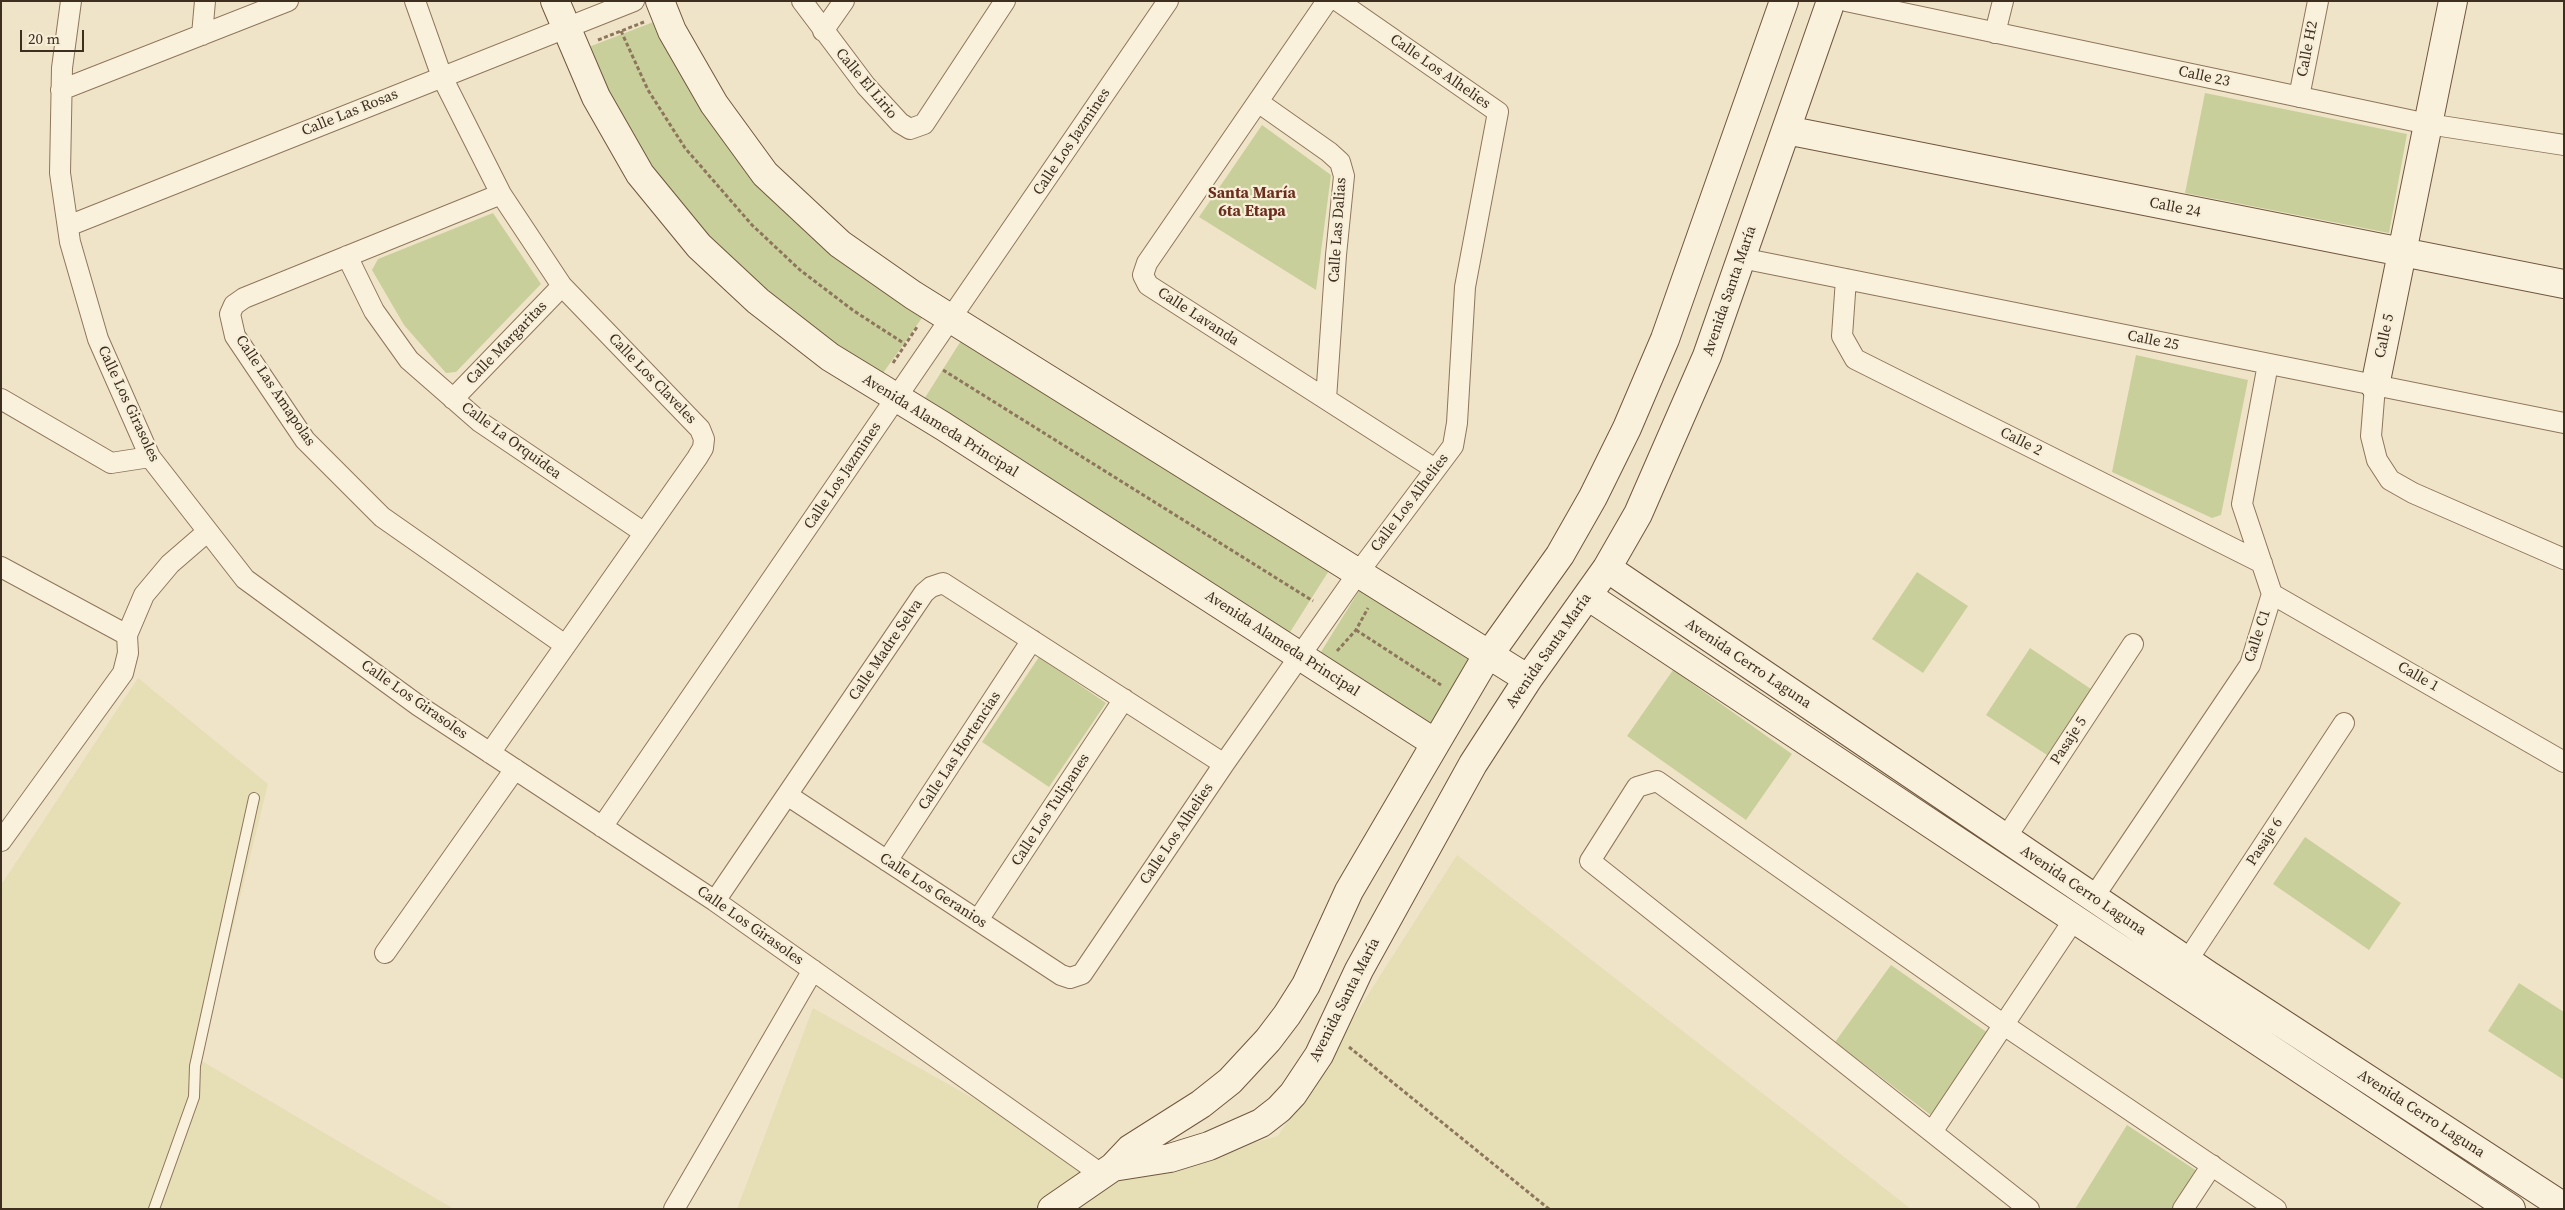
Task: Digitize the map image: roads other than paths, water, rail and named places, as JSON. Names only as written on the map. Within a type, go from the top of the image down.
[{"type":"street","name":"Calle Los Girasoles","points":[[71,1],[62,68],[60,173],[70,242],[98,339],[150,457],[244,579],[419,706],[715,901],[1107,1170]]},
{"type":"street","points":[[202,35],[205,1]]},
{"type":"street","points":[[61,90],[288,1]]},
{"type":"street","name":"Calle Los Claveles","points":[[415,1],[442,77],[501,194],[562,286],[700,429],[704,439],[703,448],[697,458],[643,532],[490,753]]},
{"type":"street","name":"Avenida Alameda Principal","points":[[556,1],[596,97],[640,174],[699,246],[758,301],[830,358],[896,398],[1436,742]]},
{"type":"street","name":"Calle Las Rosas","points":[[68,226],[634,1]]},
{"type":"street","name":"Calle El Lirio","points":[[802,1],[823,32],[866,86],[900,123],[910,129],[924,124],[1005,1]]},
{"type":"street","points":[[823,32],[844,1]]},
{"type":"street","name":"Calle Los Jazmines","points":[[602,826],[1168,1]]},
{"type":"street","name":"Calle Lavanda","points":[[1327,1],[1147,263],[1142,275],[1148,285],[1435,469]]},
{"type":"street","name":"Calle Los Alhelies","points":[[1082,974],[1224,764],[1358,573],[1453,446],[1465,287],[1498,112],[1338,1]]},
{"type":"street","name":"Avenida Santa María","points":[[1052,1209],[1107,1170],[1130,1150],[1201,1104],[1230,1081],[1278,1028],[1306,985],[1349,891],[1489,655],[1560,555],[1593,497],[1627,428],[1666,339],[1784,1]]},
{"type":"street","name":"Avenida Santa María","points":[[1107,1170],[1170,1158],[1209,1146],[1261,1123],[1279,1109],[1293,1094],[1331,1032],[1359,970],[1407,880],[1473,764],[1528,680],[1607,568],[1638,514],[1707,356],[1831,1]]},
{"type":"street","name":"Calle 23","points":[[1846,1],[2428,124],[2564,145]]},
{"type":"street","points":[[1995,33],[2003,1]]},
{"type":"street","name":"Calle H2","points":[[2299,97],[2318,1]]},
{"type":"street","name":"Calle 5","points":[[2453,1],[2375,386],[2371,436],[2376,460],[2390,480],[2412,494],[2564,559]]},
{"type":"street","points":[[655,10],[672,31],[714,104],[765,174],[840,244],[950,319],[1528,680]]},
{"type":"street","name":"Calle Las Dalias","points":[[1258,102],[1330,152],[1340,162],[1344,176],[1336,255],[1326,399]]},
{"type":"street","name":"Calle 24","points":[[1786,130],[2564,284]]},
{"type":"street","name":"Calle Las Amapolas","points":[[501,194],[244,298],[234,304],[230,314],[235,336],[305,440],[382,517],[566,644]]},
{"type":"street","name":"Calle La Orquidea","points":[[348,256],[374,310],[409,360],[480,422],[643,532]]},
{"type":"street","name":"Calle 25","points":[[1742,258],[2564,424]]},
{"type":"street","name":"Calle 2","points":[[1846,279],[1842,336],[1856,359],[2262,563]]},
{"type":"street","name":"Calle Margaritas","points":[[453,399],[562,286]]},
{"type":"street","name":"Calle C1","points":[[2093,898],[2250,665],[2272,594],[2242,504],[2268,364]]},
{"type":"street","points":[[1,399],[111,463],[150,457]]},
{"type":"street","points":[[1,842],[123,673],[128,653],[127,635],[144,595],[170,564],[207,532]]},
{"type":"street","points":[[1,567],[127,635]]},
{"type":"street","name":"Avenida Cerro Laguna","points":[[1607,568],[2187,961],[2564,1208]]},
{"type":"street","name":"Calle Madre Selva","points":[[715,901],[924,593],[931,587],[943,583],[1224,764]]},
{"type":"street","name":"Calle 1","points":[[2272,594],[2564,762]]},
{"type":"street","points":[[1588,596],[2076,918],[2511,1209]]},
{"type":"street","name":"Calle Las Hortencias","points":[[887,861],[1032,640]]},
{"type":"street","name":"Pasaje 5","points":[[2005,839],[2133,644]]},
{"type":"street","name":"Calle Los Tulipanes","points":[[978,920],[1124,699]]},
{"type":"street","name":"Pasaje 6","points":[[2187,961],[2344,723]]},
{"type":"street","points":[[385,953],[515,769]]},
{"type":"street","points":[[2029,1209],[1590,860],[1637,787],[1658,781],[2004,1025],[2276,1209]]},
{"type":"street","name":"Calle Los Geranios","points":[[787,795],[1061,975],[1070,978],[1082,974]]},
{"type":"street","points":[[1932,1132],[2076,918]]},
{"type":"street","points":[[674,1209],[813,970]]},
{"type":"street","points":[[2183,1209],[2212,1166]]},
{"type":"lane","points":[[154,1209],[194,1097],[196,1066],[254,798]]},
{"type":"district","name":"Santa María 6ta Etapa","points":[[1252,203]]}]
